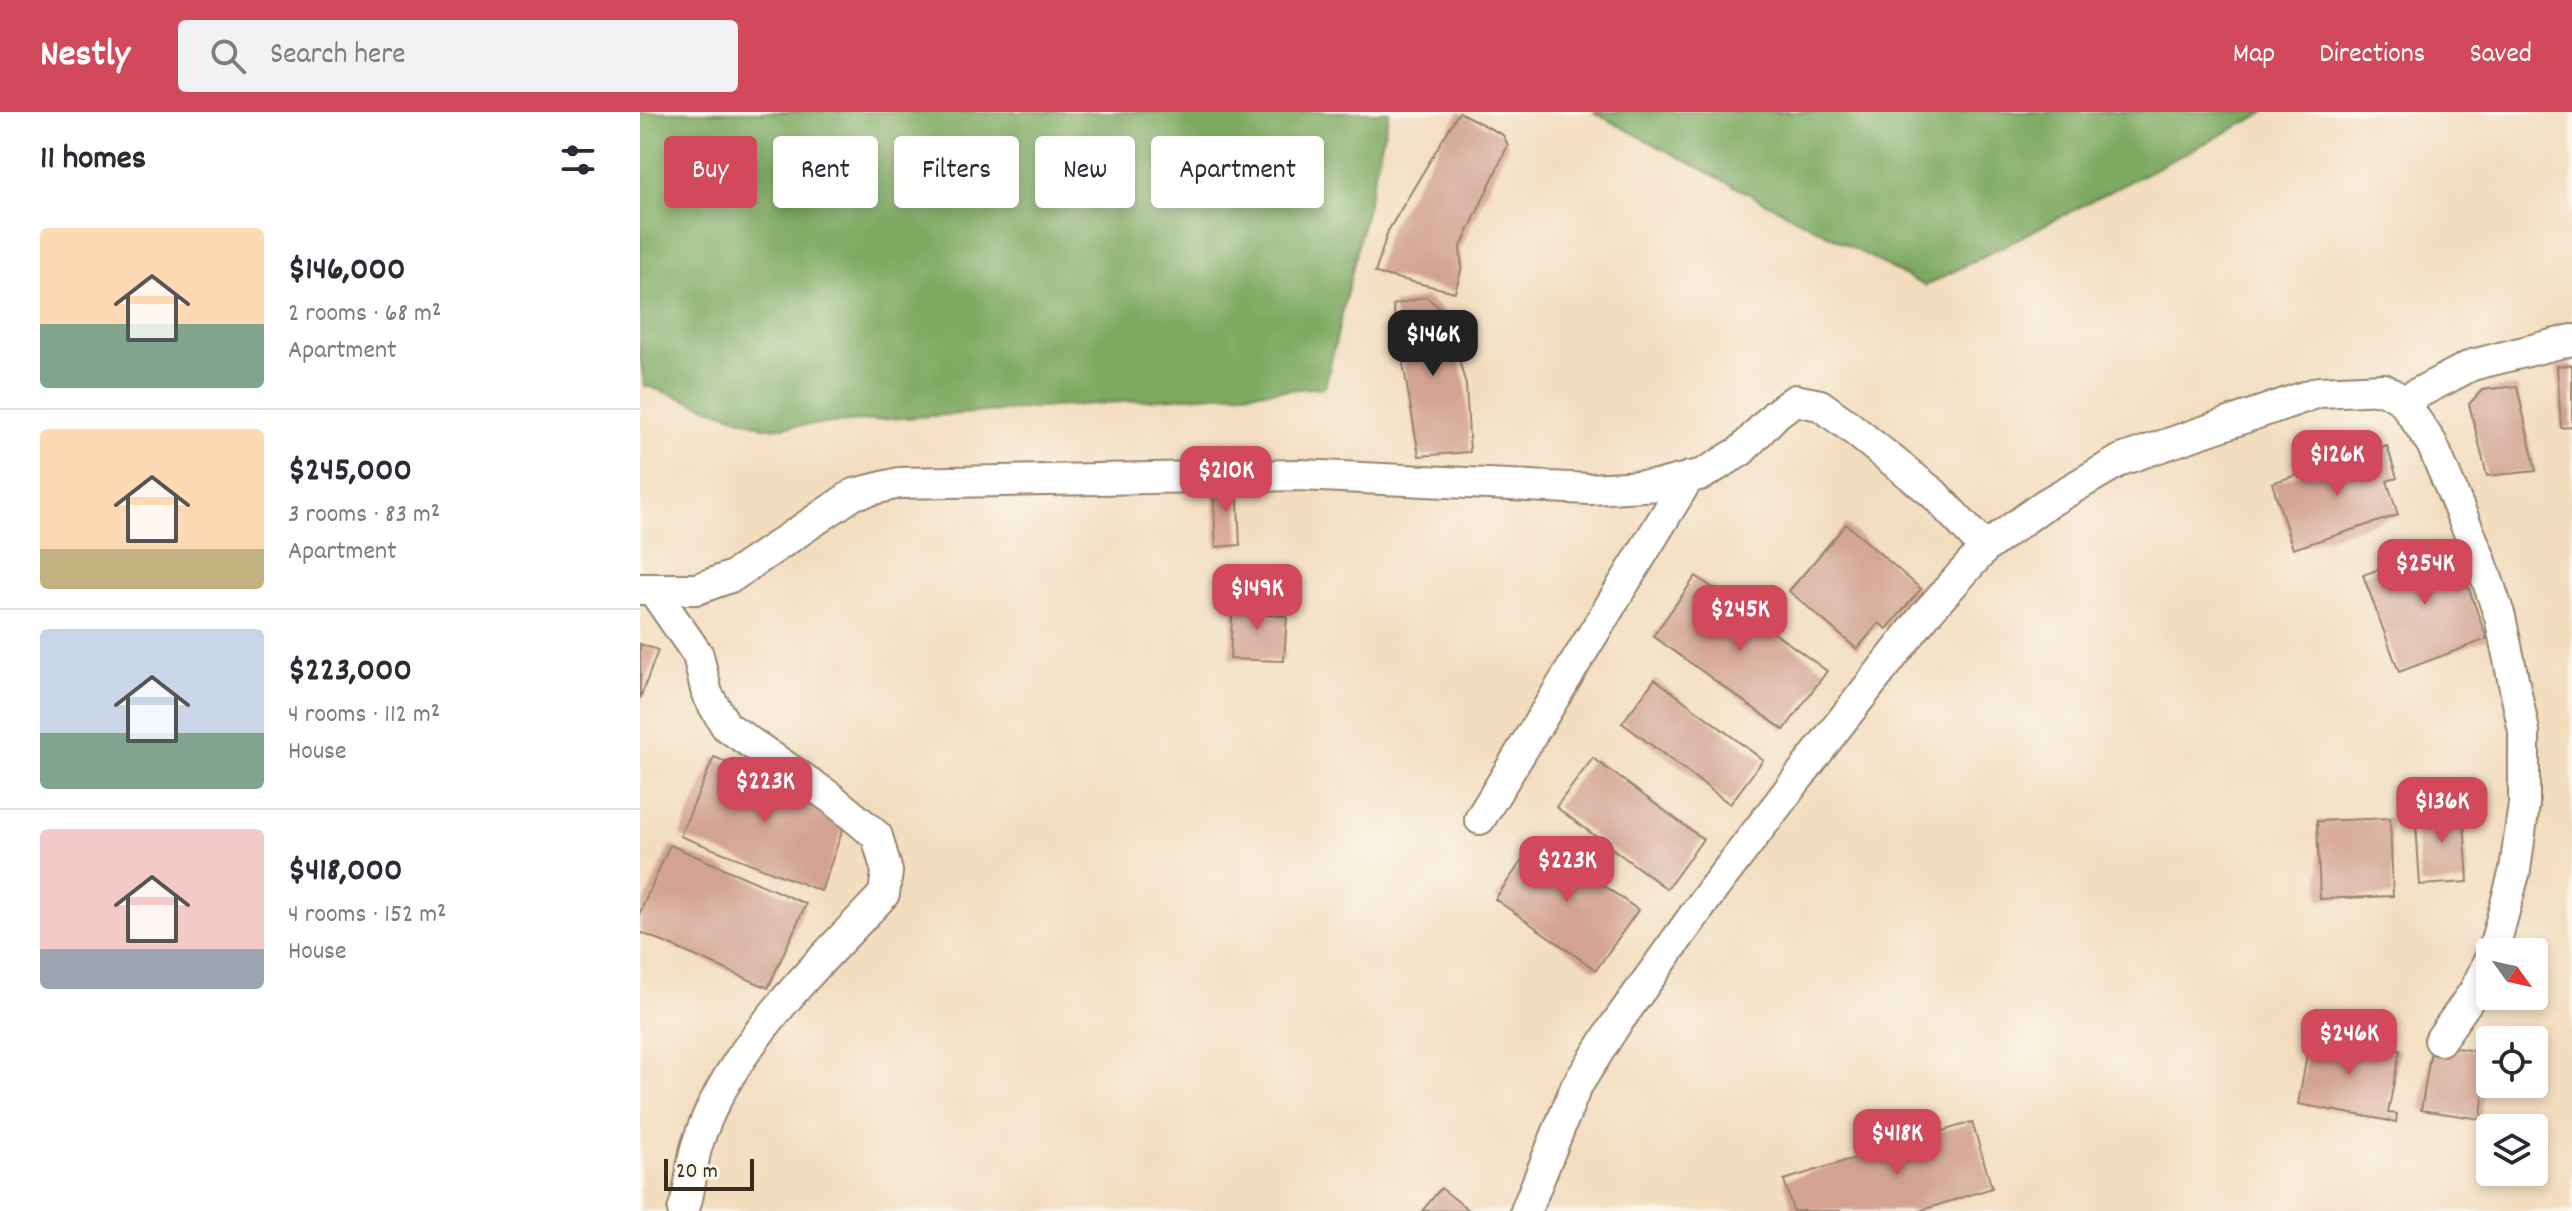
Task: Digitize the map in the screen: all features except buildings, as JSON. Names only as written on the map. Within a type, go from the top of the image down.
[{"type":"street","points":[[2403,401],[2472,365],[2572,340]]},
{"type":"street","points":[[1526,1211],[1576,1087],[1614,1027],[1713,889],[1846,715],[1925,615],[1985,548],[2044,505],[2121,460],[2319,392],[2384,389],[2403,401],[2432,444],[2479,556],[2500,617],[2524,731],[2524,804],[2515,870],[2497,938]]},
{"type":"street","points":[[646,590],[697,589],[733,576],[854,494],[899,483],[1300,475],[1590,489],[1660,485],[1703,474],[1741,451],[1776,414],[1795,400],[1820,405],[1933,493],[1985,548]]},
{"type":"street","points":[[1480,819],[1689,477]]},
{"type":"street","points":[[646,590],[698,655],[707,694],[726,726],[830,797],[877,836],[887,872],[884,894],[764,1025],[725,1085],[696,1146],[691,1192],[683,1211]]},
{"type":"street","points":[[2440,1040],[2476,988]]},
{"type":"green space","points":[[640,112],[1389,112],[1325,387],[767,428],[644,385],[640,356]]},
{"type":"green space","points":[[1593,112],[2266,112],[1925,286]]}]
